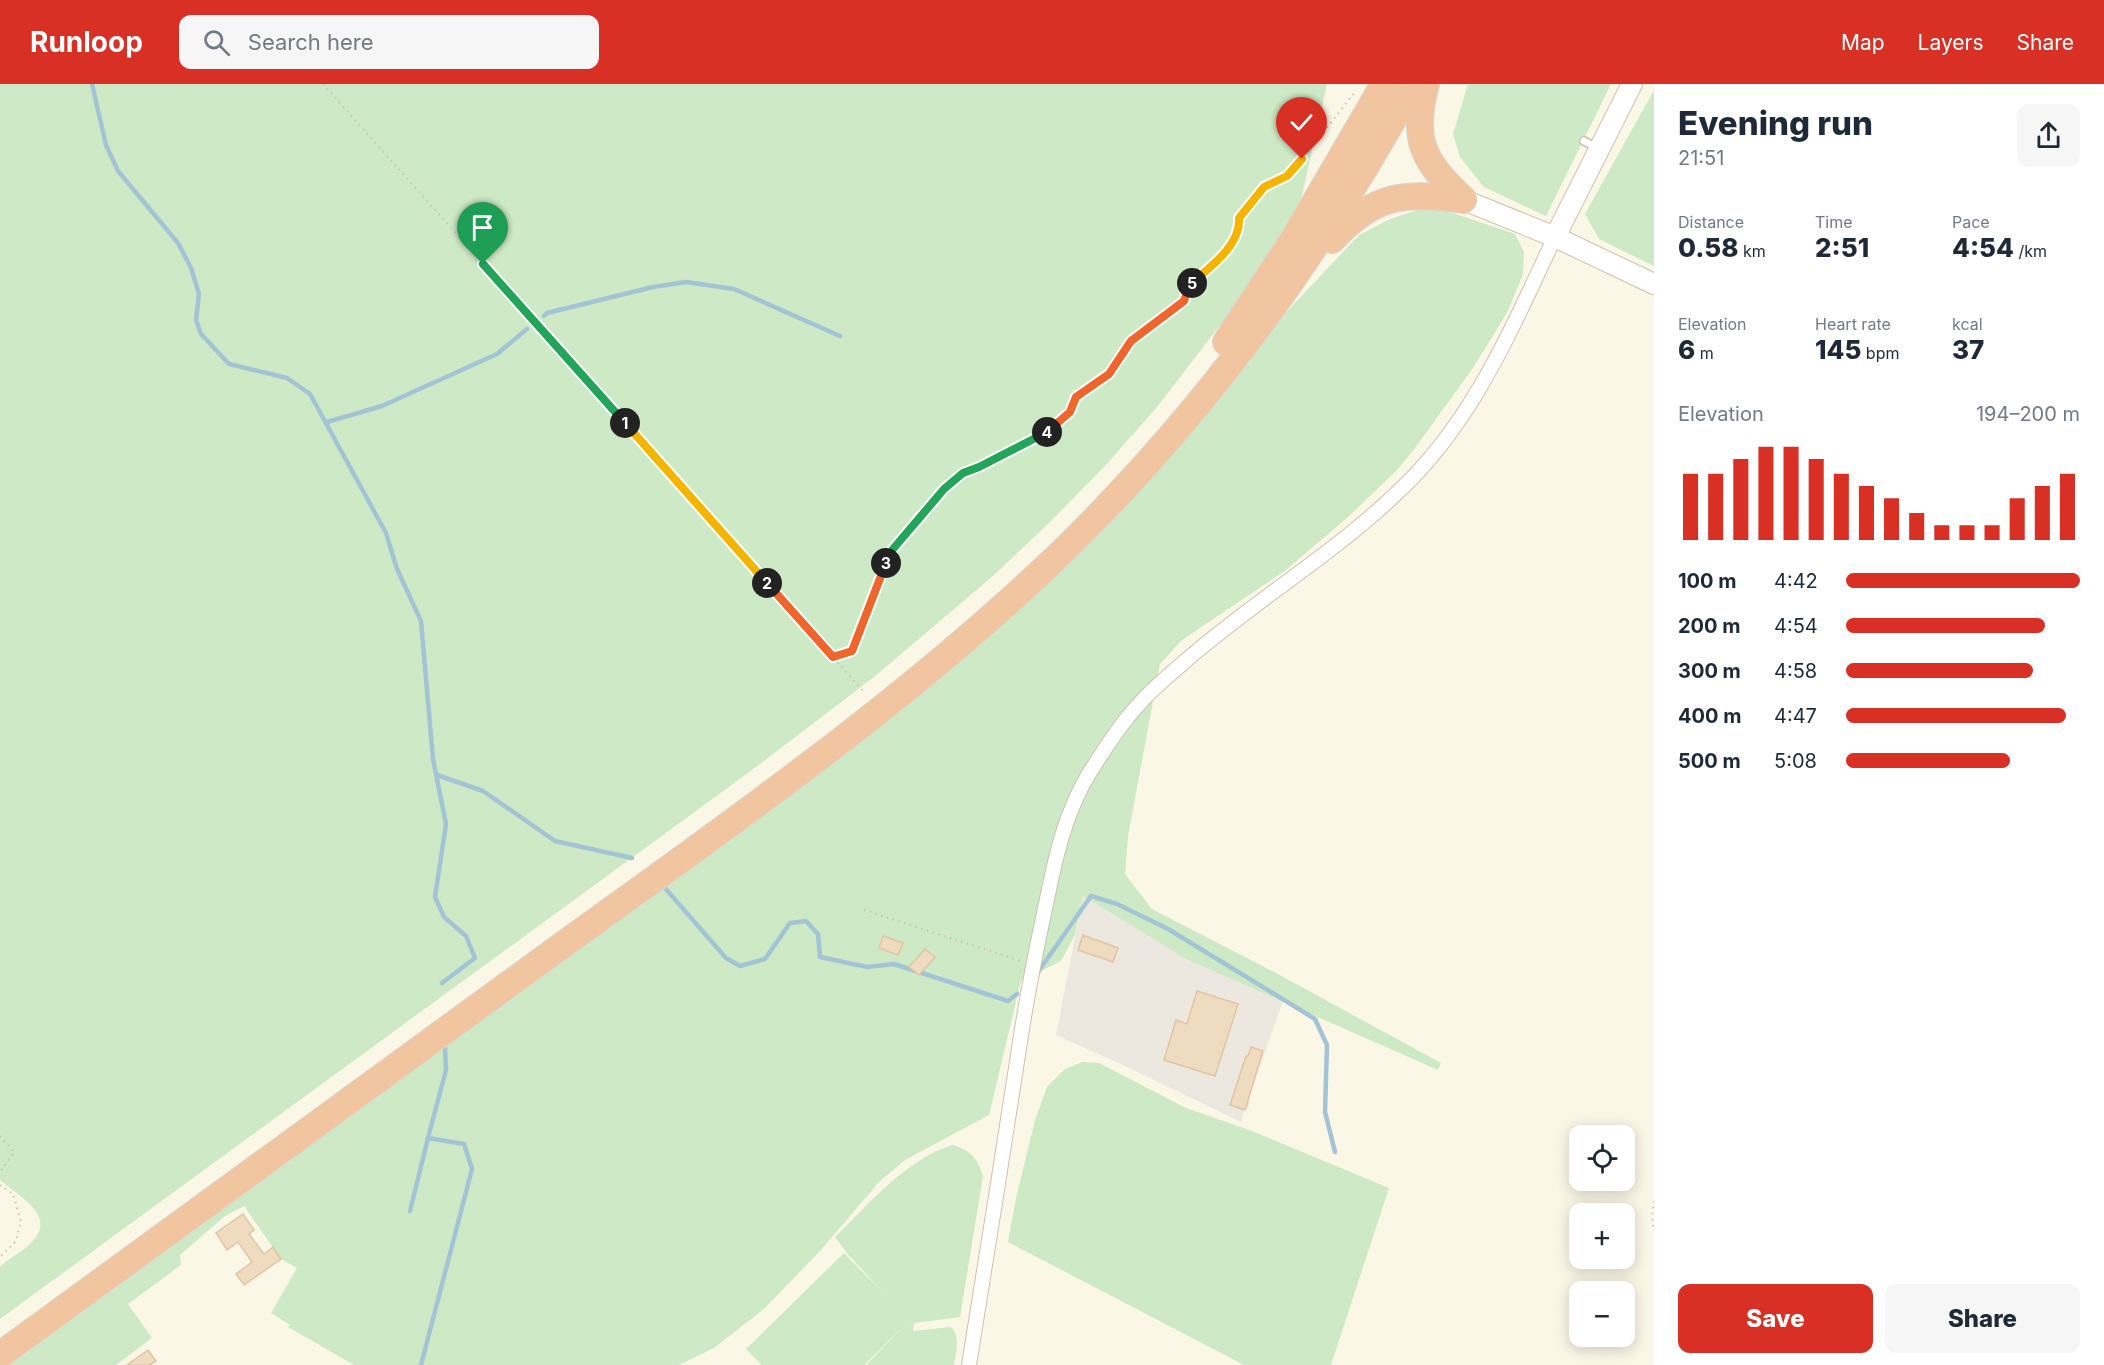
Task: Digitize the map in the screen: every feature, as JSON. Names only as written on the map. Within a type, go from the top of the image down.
[{"type":"highway","points":[[0,1336],[814,742],[937,643],[1003,586],[1115,475],[1168,416],[1217,353],[1255,300],[1293,240],[1384,84]]},
{"type":"highway","points":[[1284,293],[1367,165],[1413,84]]},
{"type":"highway","points":[[1426,84],[1419,120],[1420,136],[1425,152],[1441,178],[1464,200]]},
{"type":"highway","points":[[0,1355],[708,840],[947,655],[1059,554],[1126,485],[1184,421],[1284,293],[1349,221],[1363,211],[1396,198],[1412,195],[1464,200]]},
{"type":"main road","points":[[1555,237],[1591,145],[1632,84]]},
{"type":"main road","points":[[1464,200],[1555,237],[1654,284]]},
{"type":"street","points":[[969,1365],[1032,965],[1061,838],[1088,775],[1129,715],[1170,674],[1217,633],[1377,512],[1426,464],[1453,431],[1485,381],[1555,237]]},
{"type":"path","points":[[323,84],[863,691]]},
{"type":"path","points":[[833,657],[852,651],[893,549],[944,489],[963,473],[1042,436],[1070,412],[1076,397],[1109,374],[1131,341],[1184,301],[1189,286],[1220,259],[1240,230],[1239,218],[1264,187],[1287,176],[1313,147],[1361,84]]},
{"type":"path","points":[[864,910],[1032,965]]},
{"type":"path","points":[[0,1136],[14,1152],[0,1172]]},
{"type":"path","points":[[0,1185],[13,1194],[21,1221],[16,1241],[0,1257]]},
{"type":"path","points":[[1654,1201],[1654,1229]]},
{"type":"shaded area","points":[[1083,896],[1186,959],[1283,1001],[1248,1100],[1250,1102],[1248,1109],[1245,1108],[1241,1122],[1056,1035]]},
{"type":"green space","points":[[0,84],[1327,84],[1298,213],[1241,298],[1157,407],[1105,466],[993,576],[874,677],[752,770],[0,1319],[0,1267],[35,1239],[40,1229],[40,1220],[29,1203],[0,1180]]},
{"type":"green space","points":[[1468,84],[1611,84],[1546,216],[1484,187],[1460,157],[1453,134]]},
{"type":"green space","points":[[1654,90],[1654,266],[1599,239],[1585,214]]},
{"type":"green space","points":[[1421,209],[1450,212],[1515,234],[1524,252],[1523,274],[1508,311],[1473,368],[1397,470],[1348,517],[1286,570],[1182,640],[1160,664],[1128,836],[1125,874],[1152,909],[1276,973],[1441,1063],[1438,1070],[1186,959],[1083,896],[1075,935],[1061,961],[1021,981],[989,1115],[905,1160],[879,1182],[821,1250],[764,1309],[714,1348],[679,1365],[354,1365],[288,1327],[290,1325],[271,1313],[297,1268],[281,1259],[244,1206],[225,1216],[180,1255],[181,1265],[128,1304],[152,1338],[116,1365],[10,1365],[778,804],[961,661],[1080,553],[1136,495],[1190,434],[1276,323],[1359,235],[1390,219]]},
{"type":"green space","points":[[1082,1062],[1099,1063],[1186,1108],[1252,1131],[1389,1188],[1331,1365],[1244,1365],[1008,1242],[1035,1120],[1047,1087],[1065,1069]]},
{"type":"green space","points":[[952,1145],[964,1149],[972,1156],[983,1176],[960,1317],[914,1323],[913,1331],[951,1327],[957,1340],[954,1365],[866,1365],[909,1321],[864,1365],[762,1365],[746,1349],[844,1253],[884,1294],[835,1237],[904,1172],[935,1152]]},
{"type":"building","points":[[1083,935],[1118,948],[1113,962],[1078,950]]},
{"type":"building","points":[[883,936],[903,943],[898,955],[879,948]]},
{"type":"building","points":[[925,949],[935,957],[919,975],[909,967]]},
{"type":"building","points":[[1197,991],[1238,1004],[1215,1076],[1164,1060],[1176,1020],[1187,1024]]},
{"type":"building","points":[[1251,1047],[1263,1051],[1245,1110],[1230,1105]]},
{"type":"building","points":[[243,1214],[254,1230],[249,1234],[264,1254],[273,1247],[281,1259],[244,1285],[236,1274],[252,1262],[238,1242],[227,1250],[216,1233]]},
{"type":"building","points":[[148,1350],[156,1361],[149,1365],[127,1365]]},
{"type":"waterway","points":[[92,84],[106,145],[118,171],[178,243],[191,268],[199,294],[196,320],[201,334],[229,364],[287,378],[310,394],[386,533],[397,569],[421,621],[433,759],[446,824],[435,897],[444,917],[466,936],[475,958],[442,983]]},
{"type":"waterway","points":[[544,316],[547,313],[653,287],[686,282],[734,289],[840,336]]},
{"type":"waterway","points":[[327,422],[382,406],[497,354],[527,329]]},
{"type":"waterway","points":[[437,775],[483,791],[555,841],[632,858]]},
{"type":"waterway","points":[[665,888],[726,958],[740,966],[765,959],[790,923],[806,921],[818,934],[820,957],[867,967],[894,964],[1008,1001],[1017,994]]},
{"type":"waterway","points":[[1036,975],[1091,896],[1117,904],[1168,929],[1315,1019],[1327,1045],[1325,1112],[1335,1152]]},
{"type":"waterway","points":[[421,1365],[472,1169],[464,1144],[428,1138],[446,1070],[445,1047]]},
{"type":"waterway","points":[[410,1211],[428,1138]]},
{"type":"route","points":[[483,264],[833,657],[852,651],[893,549],[944,489],[963,473],[1042,436],[1070,412],[1076,397],[1109,374],[1131,341],[1184,301],[1189,286],[1220,259],[1240,230],[1239,218],[1264,187],[1287,176],[1302,159]]}]
